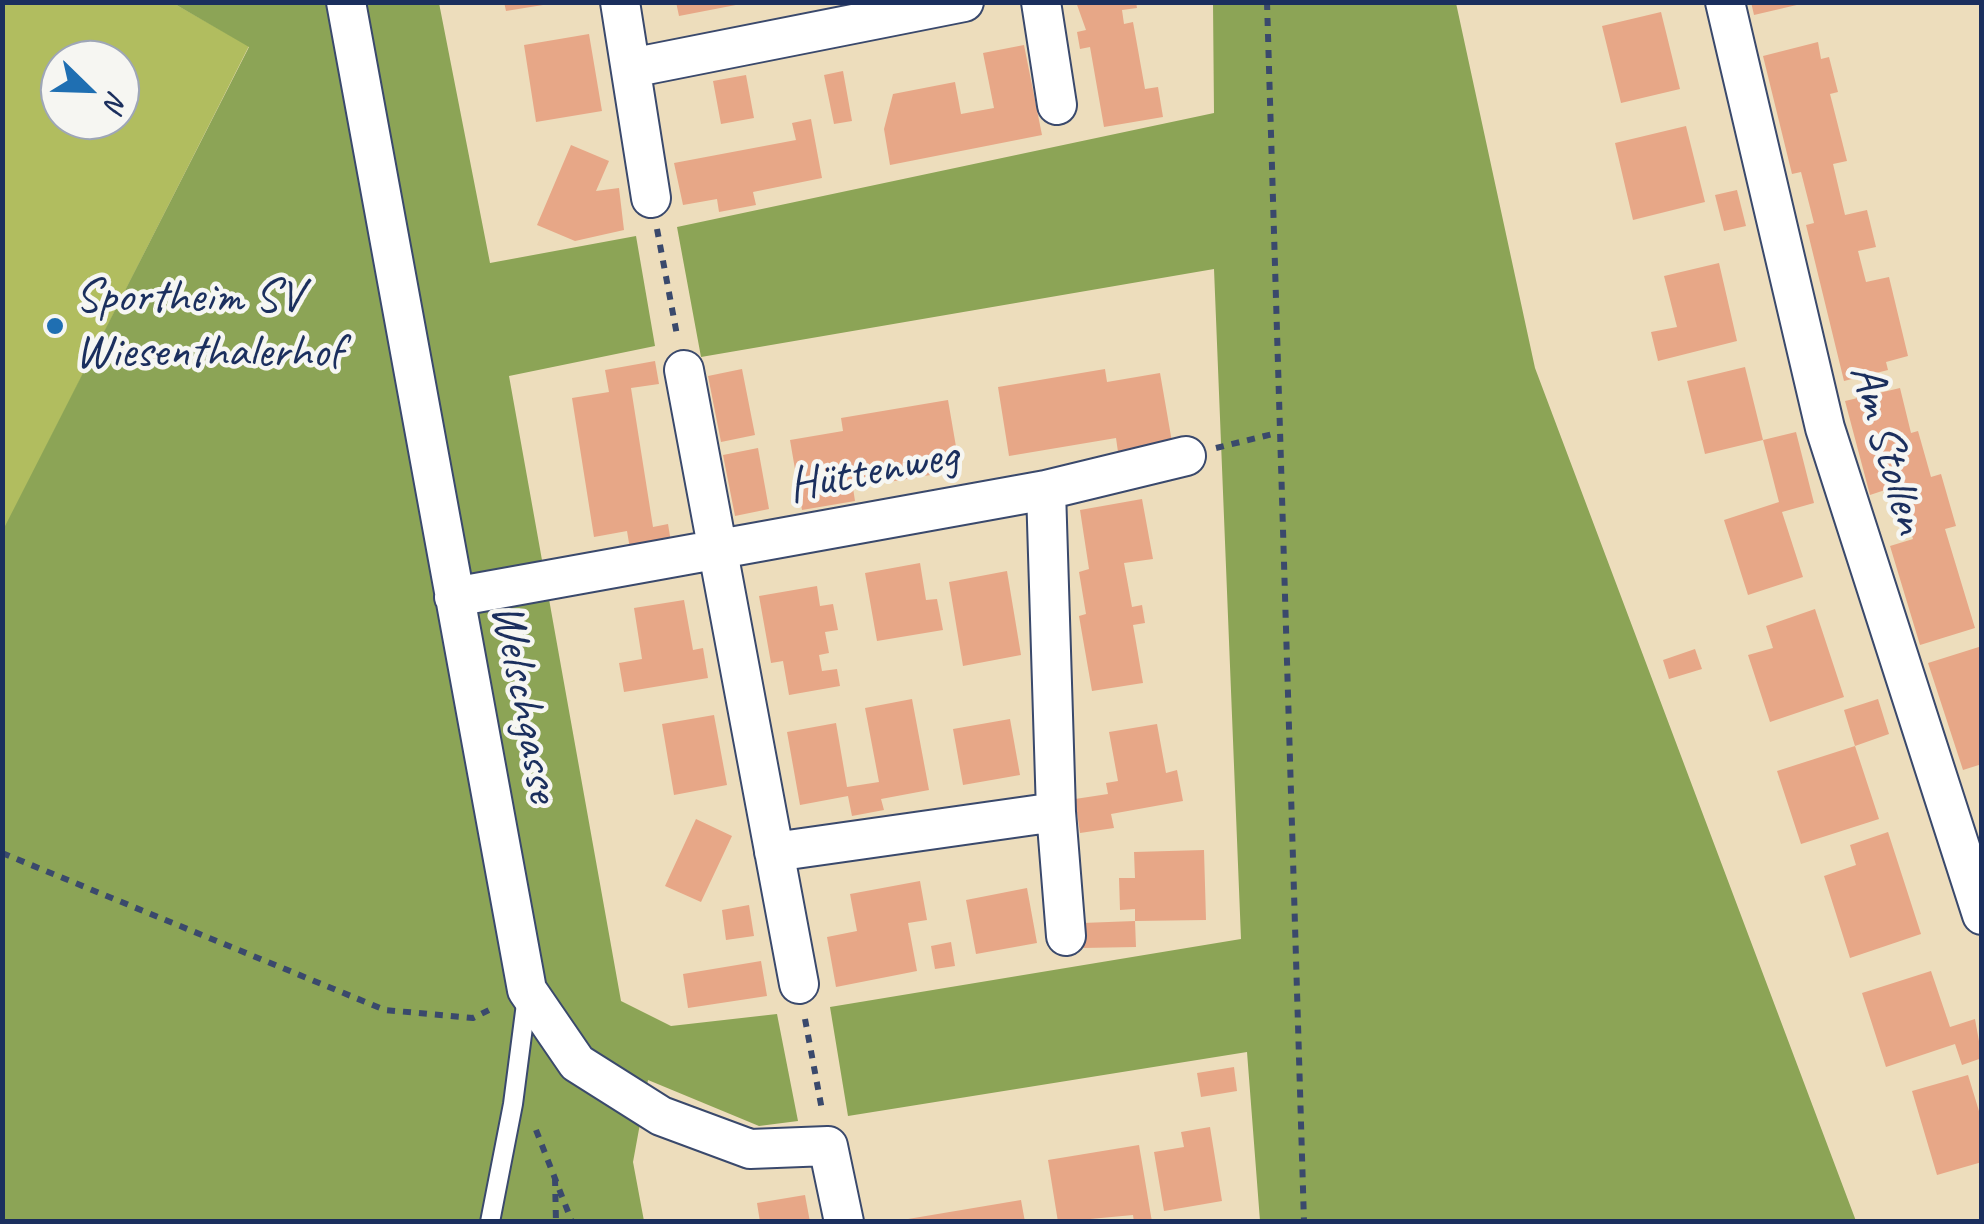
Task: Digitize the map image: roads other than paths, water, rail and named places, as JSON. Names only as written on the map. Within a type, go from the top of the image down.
[{"type":"street","name":"Welschgasse","points":[[346,2],[527,990],[577,1062],[661,1116],[750,1149],[828,1146],[844,1222]]},
{"type":"street","points":[[620,2],[651,198]]},
{"type":"street","points":[[631,68],[964,2]]},
{"type":"street","points":[[1041,2],[1056,106]]},
{"type":"street","name":"Am Stollen","points":[[1724,2],[1825,428],[1982,915]]},
{"type":"street","points":[[684,370],[798,984]]},
{"type":"street","name":"Hüttenweg","points":[[454,597],[1046,490],[1186,456]]},
{"type":"street","points":[[1046,490],[1056,812],[1066,936]]},
{"type":"street","points":[[774,852],[1056,812]]},
{"type":"lane","points":[[490,1222],[513,1104],[527,990]]},
{"type":"place","name":"Sportheim SV Wiesenthalerhof","points":[[55,326]]}]
